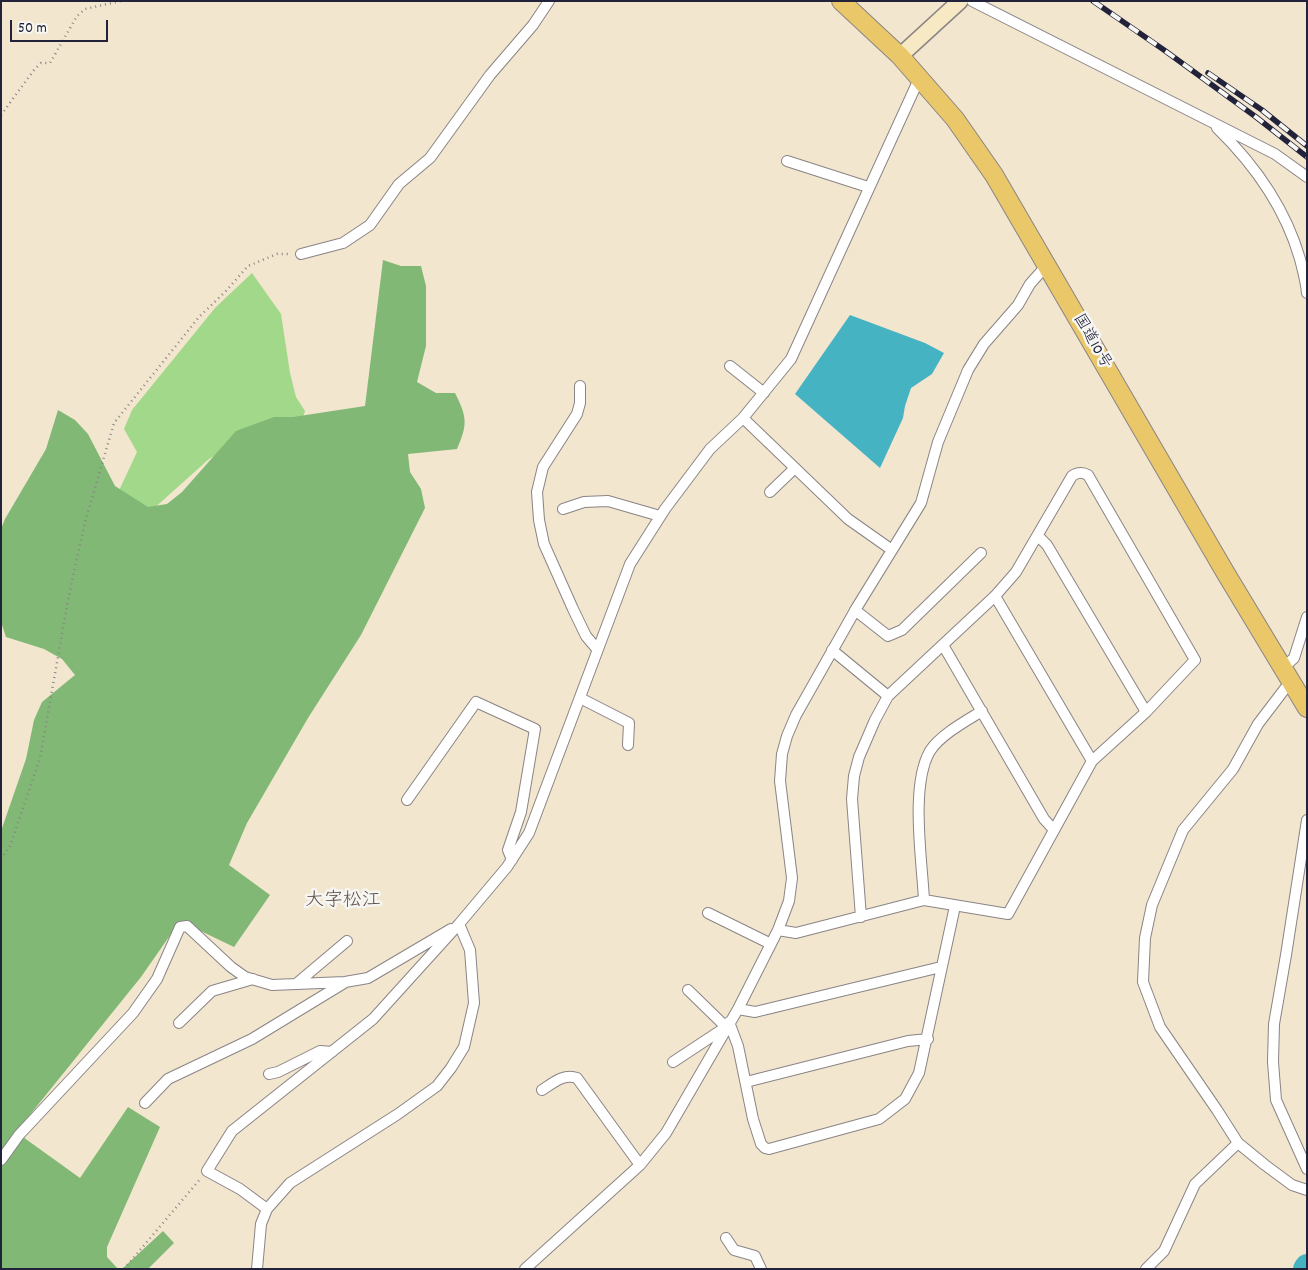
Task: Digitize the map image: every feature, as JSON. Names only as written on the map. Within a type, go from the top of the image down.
[{"type":"highway","name":"国道10号","points":[[841,1],[900,56],[955,119],[994,175],[1307,708]]},
{"type":"main road","points":[[900,56],[960,1]]},
{"type":"street","points":[[301,254],[343,243],[370,225],[399,184],[430,158],[490,75],[533,25],[550,1]]},
{"type":"street","points":[[972,1],[1276,154],[1307,177]]},
{"type":"street","points":[[267,1209],[240,1189],[207,1171],[232,1131],[373,1020],[459,924],[512,860],[529,833],[630,564],[660,516],[710,449],[743,418],[791,359],[919,78]]},
{"type":"street","points":[[1209,120],[1234,144],[1278,204],[1295,241],[1307,293]]},
{"type":"street","points":[[788,161],[868,187]]},
{"type":"street","points":[[525,1269],[640,1165],[666,1133],[738,1009],[778,930],[789,901],[792,878],[780,781],[782,754],[787,736],[796,715],[855,610],[921,503],[938,442],[968,370],[984,344],[1018,304],[1030,284],[1046,266]]},
{"type":"street","points":[[730,366],[764,393]]},
{"type":"street","points":[[580,386],[580,403],[577,414],[543,467],[537,492],[538,511],[544,544],[586,636],[597,649]]},
{"type":"street","points":[[743,418],[848,519],[892,550]]},
{"type":"street","points":[[770,492],[795,468]]},
{"type":"street","points":[[778,930],[796,934],[861,917],[924,900],[1008,914],[1092,761],[1146,712],[1194,660],[1088,475],[1083,472],[1072,476],[1016,572],[995,596],[888,696],[872,726],[859,757],[854,776],[852,799],[861,917]]},
{"type":"street","points":[[563,510],[584,502],[608,501],[660,516]]},
{"type":"street","points":[[1038,536],[1047,545],[1146,712]]},
{"type":"street","points":[[855,610],[888,636],[902,630],[981,553]]},
{"type":"street","points":[[995,596],[1092,761]]},
{"type":"street","points":[[1307,617],[1294,658],[1286,675],[1233,769],[1183,830],[1152,905],[1145,938],[1143,982],[1160,1027],[1238,1143],[1265,1166],[1292,1185],[1307,1190]]},
{"type":"street","points":[[943,645],[1044,819],[1054,830]]},
{"type":"street","points":[[832,650],[888,696]]},
{"type":"street","points":[[580,698],[629,723],[628,745]]},
{"type":"street","points":[[407,800],[476,702],[535,729],[521,812],[508,850],[512,860]]},
{"type":"street","points":[[924,900],[918,798],[922,774],[931,751],[947,734],[982,711]]},
{"type":"street","points":[[1307,820],[1274,1024],[1273,1062],[1276,1100],[1307,1169]]},
{"type":"street","points":[[688,990],[728,1024],[738,1046],[753,1119],[761,1144],[765,1148],[769,1149],[879,1120],[905,1099],[919,1073],[928,1039],[941,967],[955,906]]},
{"type":"street","points":[[708,913],[771,944]]},
{"type":"street","points":[[1,1160],[19,1135],[133,1013],[157,980],[180,927],[187,926],[231,967],[245,977],[272,985],[345,982],[368,978],[459,924]]},
{"type":"street","points":[[258,1269],[261,1224],[267,1209],[290,1183],[437,1086],[464,1047],[474,1003],[470,950],[459,924]]},
{"type":"street","points":[[296,984],[347,941]]},
{"type":"street","points":[[738,1009],[754,1012],[941,967]]},
{"type":"street","points":[[179,1023],[212,991],[253,979]]},
{"type":"street","points":[[144,1103],[168,1079],[252,1040],[345,982]]},
{"type":"street","points":[[673,1062],[728,1024]]},
{"type":"street","points":[[746,1082],[908,1041],[928,1039]]},
{"type":"street","points":[[269,1074],[278,1072],[320,1052],[332,1052]]},
{"type":"street","points":[[542,1090],[570,1075],[577,1078],[640,1165]]},
{"type":"street","points":[[1146,1269],[1164,1251],[1194,1184],[1238,1143]]},
{"type":"street","points":[[726,1238],[734,1250],[754,1256],[761,1269]]},
{"type":"path","points":[[1,115],[34,70],[42,63],[50,63],[77,16],[85,9],[120,1]]},
{"type":"path","points":[[1,859],[10,846],[40,758],[69,595],[83,531],[114,423],[199,317],[248,266],[277,254],[301,254]]},
{"type":"path","points":[[124,1269],[207,1171]]},
{"type":"green space","points":[[383,260],[401,266],[421,266],[426,286],[426,346],[417,382],[436,393],[455,393],[462,408],[465,421],[461,440],[457,449],[408,454],[410,472],[421,489],[425,508],[361,635],[308,718],[247,823],[229,865],[270,895],[234,947],[180,921],[141,977],[16,1132],[80,1178],[128,1107],[160,1127],[107,1247],[107,1257],[118,1269],[1,1269],[1,831],[26,759],[34,720],[42,702],[75,675],[62,659],[44,649],[6,637],[1,622],[1,529],[46,449],[58,410],[75,420],[88,434],[115,486],[148,507],[167,504],[182,492],[236,431],[274,417],[293,417],[365,406]]},
{"type":"green space","points":[[252,273],[281,314],[290,373],[296,397],[305,411],[302,421],[248,436],[209,459],[151,511],[116,497],[137,452],[124,429],[132,410],[215,308]]},
{"type":"green space","points":[[163,1231],[174,1243],[148,1269],[122,1269]]},
{"type":"water","points":[[850,315],[925,343],[944,353],[932,374],[911,388],[903,418],[880,468],[795,394]]},
{"type":"railway","points":[[1093,1],[1256,117],[1307,157]]},
{"type":"railway","points":[[1208,73],[1262,110],[1307,146]]},
{"type":"district","name":"大字松江","points":[[343,902]]}]
